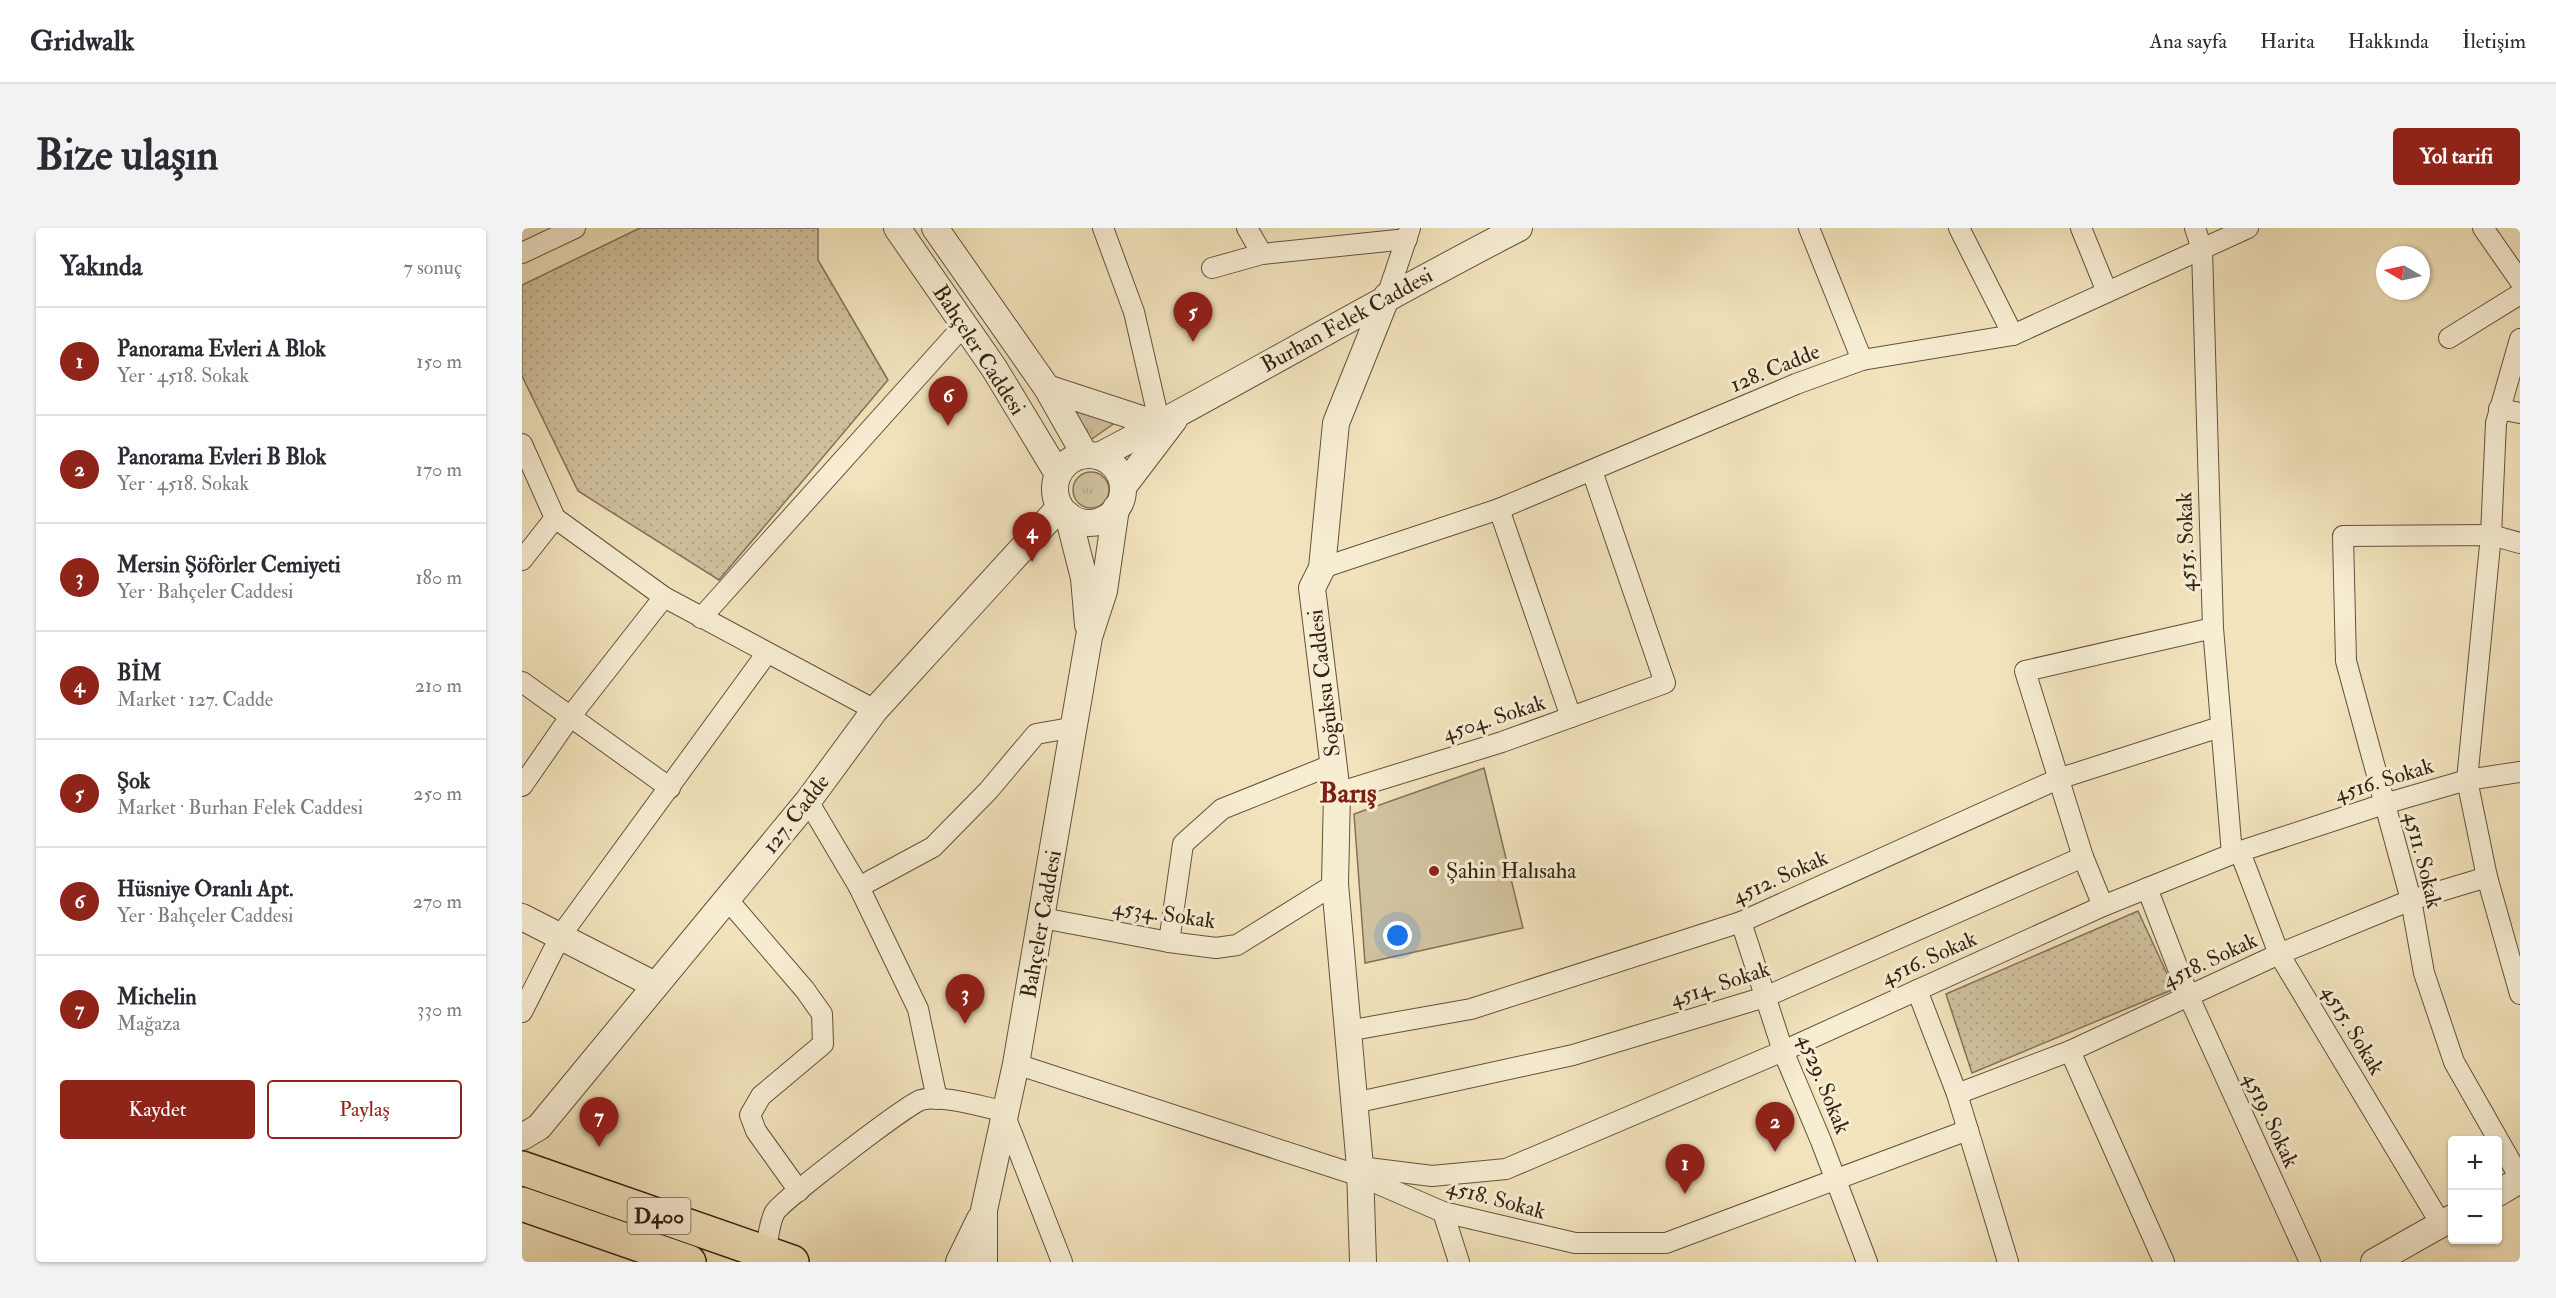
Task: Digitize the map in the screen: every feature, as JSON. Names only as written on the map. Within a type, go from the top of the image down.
[{"type":"highway","name":"D400","points":[[523,1171],[779,1257]]},
{"type":"highway","name":"D400","points":[[522,1204],[689,1262]]},
{"type":"street","points":[[522,253],[575,228]]},
{"type":"street","name":"Bahçeler Caddesi","points":[[897,228],[965,324],[1058,474]]},
{"type":"street","name":"Bahçeler Caddesi","points":[[935,228],[1092,455]]},
{"type":"street","points":[[1103,228],[1134,312],[1169,420]]},
{"type":"street","points":[[1247,228],[1262,254]]},
{"type":"street","name":"Burhan Felek Caddesi","points":[[1092,455],[1169,420],[1388,296],[1519,228]]},
{"type":"street","points":[[1809,228],[1862,360]]},
{"type":"street","points":[[1959,228],[2013,335]]},
{"type":"street","points":[[2081,228],[2107,292]]},
{"type":"street","name":"4515. Sokak","points":[[2194,228],[2202,249],[2213,628],[2220,727],[2236,853],[2279,954],[2447,1221]]},
{"type":"street","name":"128. Cadde","points":[[1322,568],[1499,509],[1796,384],[1862,360],[2013,335],[2248,228]]},
{"type":"street","points":[[2483,228],[2520,281]]},
{"type":"street","points":[[1212,268],[1262,254],[1408,234]]},
{"type":"street","name":"Soğuksu Caddesi","points":[[1363,1262],[1360,1172],[1335,884],[1337,793],[1312,588],[1322,568],[1336,423],[1388,296],[1408,234]]},
{"type":"street","points":[[2449,338],[2520,294]]},
{"type":"street","points":[[701,618],[965,324]]},
{"type":"street","points":[[2520,339],[2496,423],[2491,535],[2467,780],[2487,877],[2520,994]]},
{"type":"street","points":[[1047,388],[1169,420]]},
{"type":"street","points":[[2499,410],[2520,413]]},
{"type":"street","points":[[1064,511],[1088,523],[1109,516],[1169,420]]},
{"type":"street","points":[[522,444],[555,518],[664,597],[875,710]]},
{"type":"street","points":[[1092,455],[1115,467],[1120,498],[1104,591],[1089,637],[1084,578],[1064,511],[1056,497],[1058,474],[1064,465],[1092,455]]},
{"type":"street","name":"4504. Sokak","points":[[1337,793],[1502,742],[1665,683],[1592,471]]},
{"type":"street","points":[[1499,509],[1571,717]]},
{"type":"street","name":"127. Cadde","points":[[530,1132],[808,801],[875,710],[1064,511]]},
{"type":"street","points":[[522,560],[555,518]]},
{"type":"street","points":[[2491,535],[2520,543]]},
{"type":"street","name":"4511. Sokak","points":[[2491,535],[2343,536],[2346,661],[2410,900],[2424,973],[2454,1062],[2520,1179]]},
{"type":"street","points":[[522,786],[570,717],[664,597]]},
{"type":"street","points":[[2103,906],[2058,779],[2025,671],[2213,628]]},
{"type":"street","name":"Bahçeler Caddesi","points":[[984,1210],[1016,1064],[1076,727],[1089,637]]},
{"type":"street","points":[[522,1012],[561,935],[767,652]]},
{"type":"street","points":[[522,682],[670,788]]},
{"type":"street","points":[[859,887],[933,847],[988,791],[1036,734],[1076,727]]},
{"type":"street","name":"4512. Sokak","points":[[1347,1031],[1471,1009],[1741,922],[2058,779],[2220,727]]},
{"type":"street","points":[[1169,942],[1183,844],[1222,809],[1334,764]]},
{"type":"street","name":"4516. Sokak","points":[[1360,1172],[1432,1176],[1506,1169],[1783,1050],[2103,906],[2236,853],[2384,804],[2467,780],[2520,772]]},
{"type":"street","points":[[808,801],[859,887],[918,1009],[937,1099]]},
{"type":"street","name":"4514. Sokak","points":[[1354,1103],[1573,1055],[1765,997],[2084,857]]},
{"type":"street","name":"4518. Sokak","points":[[1957,1094],[2070,1051],[2279,954],[2410,900],[2487,877]]},
{"type":"street","name":"4534. Sokak","points":[[1042,918],[1169,942],[1216,948],[1237,945],[1335,884]]},
{"type":"street","name":"4519. Sokak","points":[[2147,888],[2189,997],[2310,1262]]},
{"type":"street","points":[[727,899],[806,990],[822,1014],[824,1044],[761,1096],[750,1115],[756,1131],[799,1191]]},
{"type":"street","points":[[522,917],[655,985]]},
{"type":"street","name":"4529. Sokak","points":[[1741,922],[1783,1050],[1867,1262]]},
{"type":"street","points":[[1917,990],[1957,1094],[2008,1262]]},
{"type":"street","points":[[2070,1051],[2164,1262]]},
{"type":"street","name":"4518. Sokak","points":[[1016,1064],[1360,1172],[1443,1212],[1575,1243],[1666,1243],[1968,1130]]},
{"type":"street","points":[[779,1257],[775,1213],[799,1191],[897,1114],[921,1100],[937,1099],[1004,1111],[1062,1262]]},
{"type":"street","points":[[523,1171],[530,1132]]},
{"type":"street","points":[[2502,1190],[2520,1179]]},
{"type":"street","points":[[959,1262],[984,1210]]},
{"type":"street","points":[[984,1210],[984,1262]]},
{"type":"street","points":[[1443,1212],[1459,1262]]},
{"type":"street","points":[[2374,1262],[2447,1221]]},
{"type":"street","points":[[1575,1243],[1584,1262]]},
{"type":"green space","points":[[640,228],[818,228],[818,260],[888,380],[719,580],[578,491],[522,376],[522,285]]},
{"type":"green space","points":[[1067,404],[1119,420],[1089,441]]},
{"type":"green space","points":[[1091,472],[1104,477],[1109,490],[1104,503],[1091,508],[1078,503],[1073,490],[1078,477]]},
{"type":"green space","name":"Şahin Halısaha","points":[[1484,768],[1523,928],[1365,963],[1354,814]]},
{"type":"green space","points":[[2138,911],[2174,989],[1972,1073],[1946,994]]},
{"type":"place","name":"Şok","points":[[1193,342]]},
{"type":"place","name":"Hüsniye Oranlı Apt.","points":[[948,426]]},
{"type":"place","name":"BİM","points":[[1032,562]]},
{"type":"place","name":"Şahin Halısaha","points":[[1434,871]]},
{"type":"place","name":"Mersin Şöförler Cemiyeti","points":[[965,1024]]},
{"type":"place","name":"Michelin","points":[[599,1147]]},
{"type":"place","name":"Panorama Evleri B Blok","points":[[1775,1152]]},
{"type":"place","name":"Panorama Evleri A Blok","points":[[1685,1194]]},
{"type":"district","name":"Barış","points":[[1348,793]]}]
